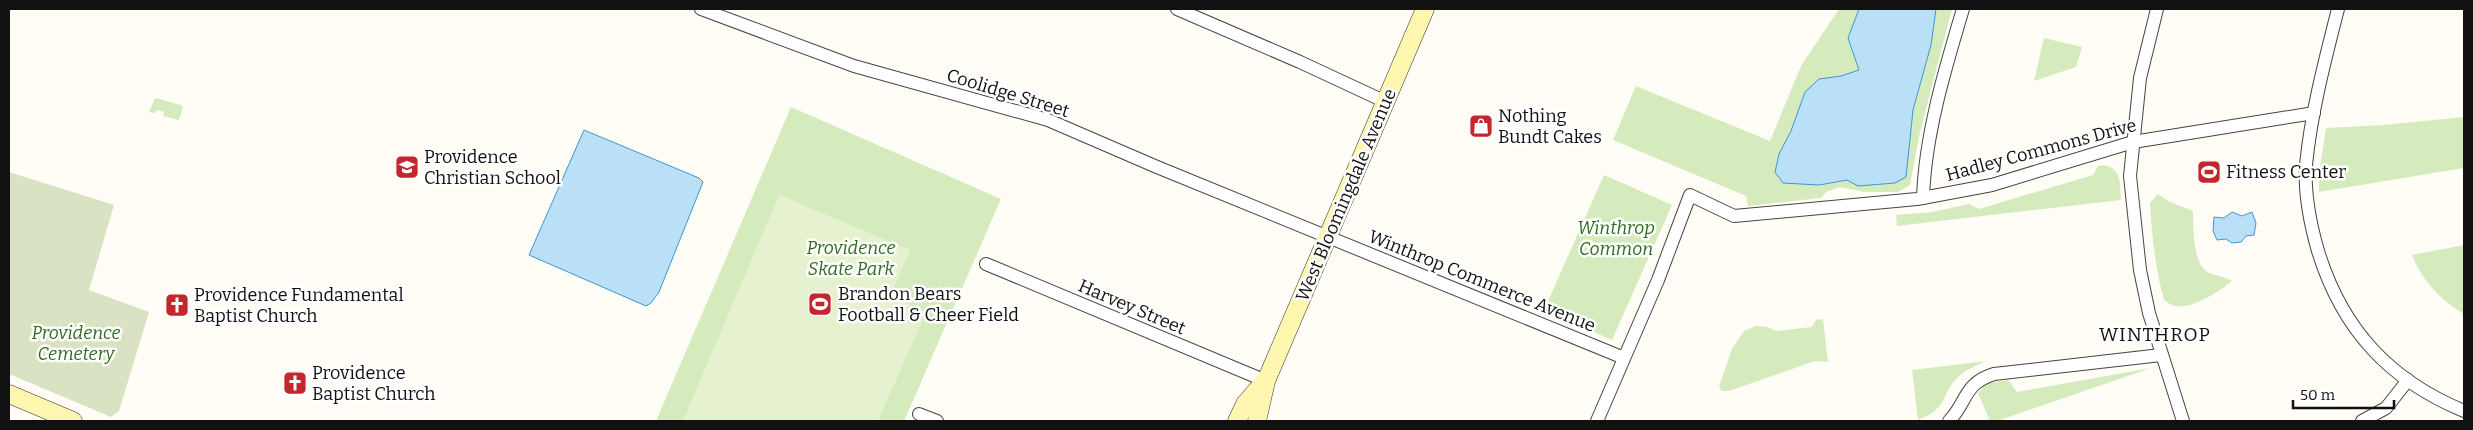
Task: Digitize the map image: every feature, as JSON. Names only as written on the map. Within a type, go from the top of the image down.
[{"type":"main road","name":"West Bloomingdale Avenue","points":[[1257,421],[1266,381],[1425,9]]},
{"type":"main road","name":"West Bloomingdale Avenue","points":[[1237,421],[1245,404],[1266,381]]},
{"type":"main road","points":[[9,394],[73,421]]},
{"type":"street","name":"Coolidge Street","points":[[701,9],[854,66],[1048,120],[1328,237]]},
{"type":"street","points":[[1177,9],[1300,62],[1386,102]]},
{"type":"street","points":[[1923,198],[1924,177],[1938,104],[1963,9]]},
{"type":"street","points":[[2157,9],[2140,78],[2130,176],[2140,270],[2161,355],[2183,421]]},
{"type":"street","points":[[2338,9],[2314,114],[2306,166],[2309,221],[2323,268],[2336,300],[2359,335],[2393,370],[2425,392],[2464,410]]},
{"type":"street","name":"Hadley Commons Drive","points":[[1624,358],[1658,280],[1690,195],[1734,216],[1858,206],[1923,198],[1992,185],[2133,142],[2314,114]]},
{"type":"street","name":"Winthrop Commerce Avenue","points":[[1328,237],[1624,358]]},
{"type":"street","name":"Harvey Street","points":[[986,264],[1266,381]]},
{"type":"street","points":[[1948,421],[1972,385],[1987,376],[2161,355]]},
{"type":"street","points":[[1597,421],[1624,358]]},
{"type":"street","points":[[2362,421],[2386,408],[2408,380]]},
{"type":"street","points":[[919,414],[937,421]]},
{"type":"green space","points":[[1839,9],[1952,9],[1920,132],[1910,185],[1898,192],[1864,192],[1840,187],[1826,192],[1821,198],[1748,206],[1746,196],[1613,140],[1636,86],[1770,141],[1801,66]]},
{"type":"green space","points":[[2044,38],[2082,47],[2076,67],[2034,81]]},
{"type":"green space","points":[[155,98],[181,105],[183,107],[179,120],[163,116],[164,112],[157,110],[155,113],[149,112]]},
{"type":"green space","name":"Providence Skate Park","points":[[791,107],[1001,199],[904,421],[656,421]]},
{"type":"green space","points":[[2464,117],[2464,168],[2319,192],[2319,174],[2326,128],[2383,125]]},
{"type":"green space","points":[[2104,165],[2114,170],[2119,178],[2121,200],[1897,226],[1896,215],[1932,212],[1969,204],[1979,209],[2093,175],[2098,166]]},
{"type":"green space","name":"Providence Cemetery","points":[[9,172],[114,205],[89,290],[149,312],[119,411],[111,417],[9,374]]},
{"type":"green space","name":"Winthrop Common","points":[[1604,175],[1672,205],[1612,340],[1544,310]]},
{"type":"green space","points":[[2158,194],[2168,201],[2193,211],[2198,260],[2209,273],[2232,281],[2213,294],[2189,305],[2175,306],[2164,300],[2154,252],[2150,203]]},
{"type":"green space","name":"Brandon Bears Football & Cheer Field","points":[[779,195],[910,250],[890,296],[926,312],[878,421],[683,421]]},
{"type":"green space","points":[[2464,245],[2464,314],[2433,289],[2421,273],[2412,255]]},
{"type":"green space","points":[[1823,319],[1828,362],[1815,361],[1729,391],[1722,391],[1719,387],[1732,349],[1744,331],[1756,326],[1767,327],[1776,331],[1812,327],[1816,320]]},
{"type":"green space","points":[[1986,361],[1958,377],[1936,410],[1918,420],[1912,370]]},
{"type":"green space","points":[[2151,368],[1997,421],[1990,421],[1978,393],[1988,383],[2008,380],[2017,392]]},
{"type":"water","points":[[1859,9],[1936,9],[1931,45],[1913,110],[1906,177],[1895,183],[1858,186],[1847,180],[1819,185],[1783,183],[1775,172],[1779,154],[1791,131],[1805,92],[1819,79],[1841,76],[1859,70],[1848,38]]},
{"type":"water","points":[[584,130],[699,178],[703,182],[659,292],[651,303],[646,306],[529,255]]},
{"type":"water","points":[[2232,212],[2242,216],[2252,212],[2256,223],[2254,235],[2246,236],[2241,242],[2232,243],[2226,239],[2217,240],[2213,231],[2214,217],[2224,218]]},
{"type":"place","name":"Nothing Bundt Cakes","points":[[1481,126]]},
{"type":"place","name":"Providence Christian School","points":[[407,167]]},
{"type":"place","name":"Fitness Center","points":[[2209,172]]},
{"type":"place","name":"Brandon Bears Football & Cheer Field","points":[[820,304]]},
{"type":"place","name":"Providence Fundamental Baptist Church","points":[[177,305]]},
{"type":"place","name":"Providence Baptist Church","points":[[295,383]]},
{"type":"district","name":"WINTHROP","points":[[2155,334]]}]
